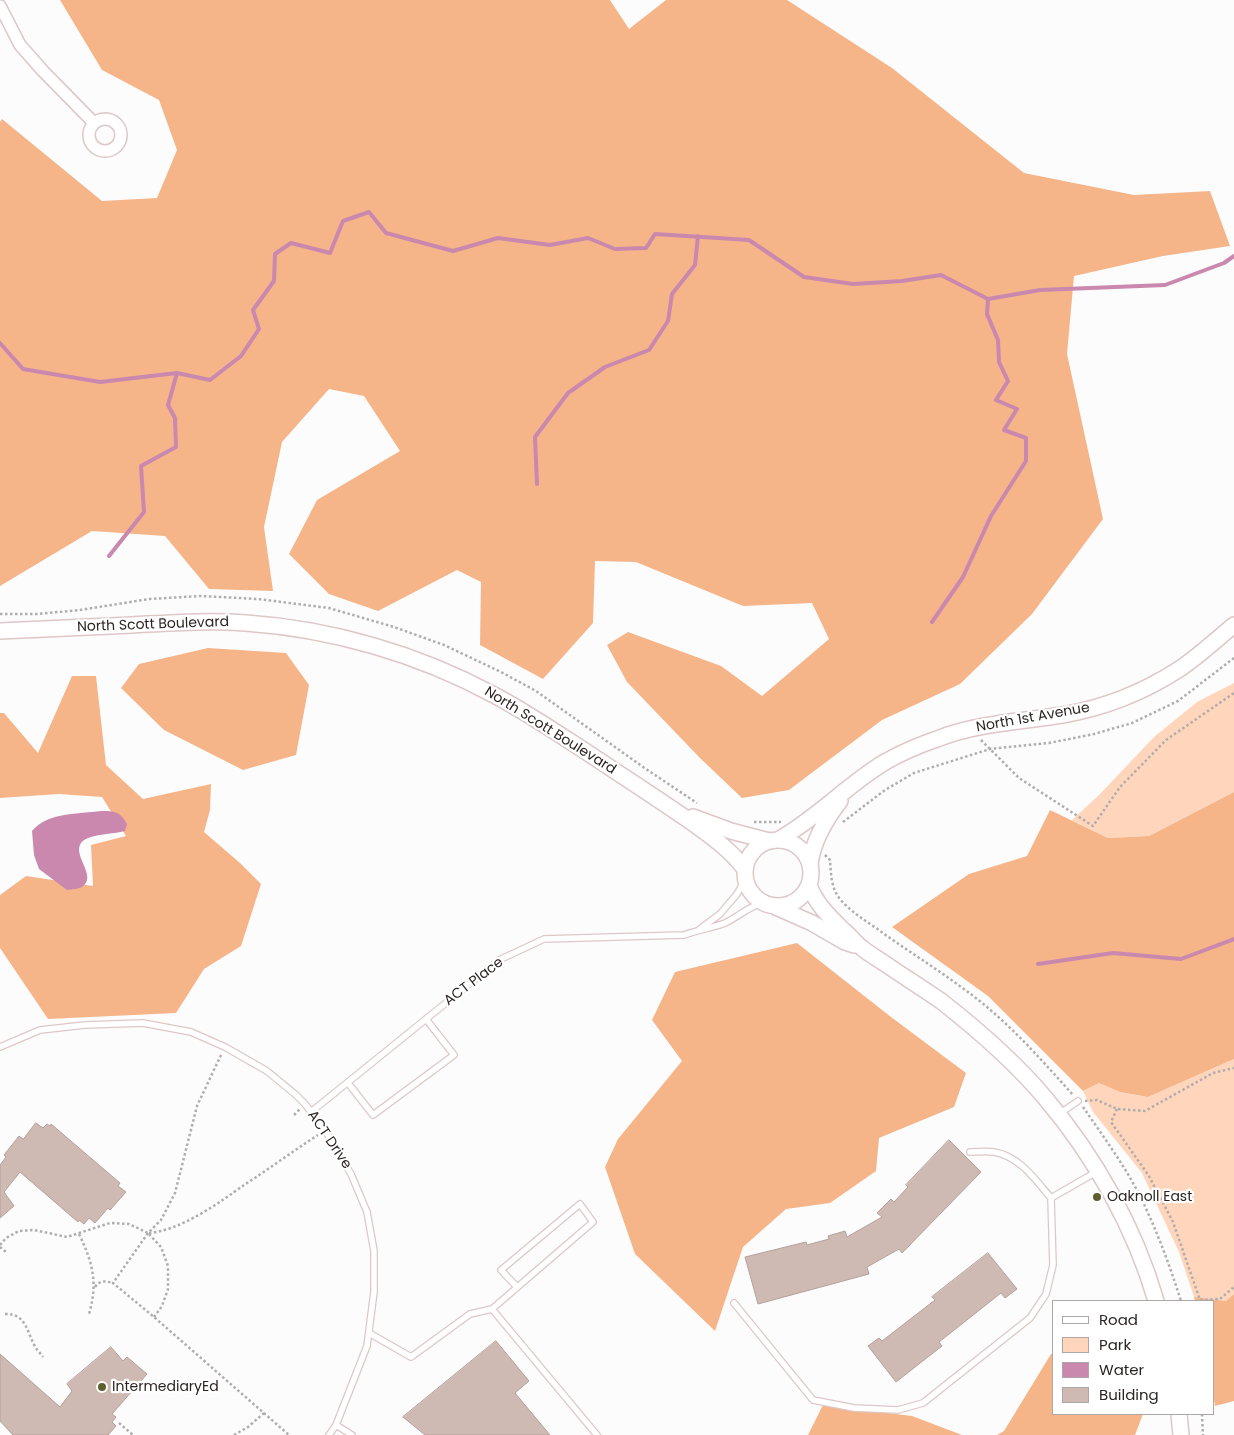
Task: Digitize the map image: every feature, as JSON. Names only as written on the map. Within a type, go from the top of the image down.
[{"type":"main road","name":"North Scott Boulevard","points":[[0,631],[195,621],[245,623],[301,629],[364,642],[449,672],[494,694],[529,715],[717,840],[732,854],[745,874]]},
{"type":"main road","name":"North 1st Avenue","points":[[774,841],[797,828],[886,762],[908,750],[938,738],[969,729],[994,723],[1064,715],[1125,697],[1182,667],[1234,625]]},
{"type":"main road","name":"North 1st Avenue","points":[[810,864],[812,852],[824,826],[835,807],[852,786]]},
{"type":"main road","name":"North Scott Boulevard","points":[[679,814],[731,831],[774,841]]},
{"type":"main road","points":[[770,905],[787,906],[804,894],[809,885],[811,875],[810,864],[806,855],[798,846],[787,841],[765,842],[755,848],[748,858],[745,874],[749,891],[757,899],[770,905],[812,923],[844,942],[862,948]]},
{"type":"main road","points":[[809,885],[813,896],[821,908],[862,948],[940,1001],[979,1032],[1046,1098],[1098,1171],[1120,1211],[1139,1253],[1156,1300]]},
{"type":"main road","points":[[1179,1415],[1181,1435]]},
{"type":"street","points":[[0,6],[20,44],[43,72],[94,123]]},
{"type":"lane","name":"ACT Place","points":[[700,929],[720,914],[737,894],[745,874]]},
{"type":"lane","name":"ACT Place","points":[[311,1112],[499,960],[544,939],[684,935],[700,929],[717,926],[758,904],[770,905]]},
{"type":"lane","points":[[348,1083],[373,1115],[454,1055],[426,1020]]},
{"type":"lane","name":"ACT Drive","points":[[0,1047],[40,1030],[85,1024],[143,1023],[191,1032],[225,1047],[267,1071],[296,1094],[325,1130],[351,1174],[366,1212],[374,1251],[374,1292],[367,1346],[336,1425],[329,1435]]},
{"type":"lane","points":[[1059,1115],[1078,1101]]},
{"type":"lane","points":[[734,1304],[813,1400],[854,1408],[898,1410],[923,1403],[1030,1318],[1046,1294],[1053,1265],[1051,1198],[1023,1166],[1008,1156],[993,1152],[970,1152]]},
{"type":"lane","points":[[1051,1198],[1098,1171]]},
{"type":"lane","points":[[369,1333],[411,1357],[470,1314],[492,1309],[518,1288],[593,1222],[580,1204],[501,1270],[518,1288]]},
{"type":"lane","points":[[492,1309],[597,1435]]},
{"type":"lane","points":[[336,1425],[352,1435]]},
{"type":"path","points":[[839,827],[845,820],[885,790],[914,774],[990,749],[1049,743],[1094,734],[1132,723],[1178,700],[1234,658]]},
{"type":"path","points":[[969,729],[1019,778],[1093,826],[1120,786],[1166,740],[1234,693]]},
{"type":"path","points":[[113,1283],[148,1233],[161,1220],[175,1193],[197,1106],[225,1047]]},
{"type":"path","points":[[1078,1101],[1097,1100],[1118,1108],[1145,1111],[1213,1073],[1234,1068]]},
{"type":"path","points":[[1118,1108],[1111,1122],[1149,1176],[1173,1222],[1200,1300],[1220,1299],[1234,1286]]},
{"type":"path","points":[[148,1233],[155,1233],[184,1222],[210,1209],[325,1130]]},
{"type":"path","points":[[6,1252],[0,1246],[6,1238],[19,1231],[34,1230],[67,1237],[110,1223],[129,1224],[148,1233],[161,1247],[168,1266],[168,1289],[162,1306],[154,1317]]},
{"type":"path","points":[[79,1234],[89,1255],[94,1273],[92,1302],[88,1314]]},
{"type":"path","points":[[94,1288],[98,1283],[105,1281],[113,1283],[289,1435]]},
{"type":"path","points":[[5,1314],[13,1314],[20,1319],[27,1328],[35,1347],[43,1357]]},
{"type":"path","points":[[234,1435],[248,1427],[264,1413]]},
{"type":"path","points":[[1202,1415],[1203,1435]]},
{"type":"path","points":[[119,1423],[133,1435]]},
{"type":"green space","points":[[1234,683],[1234,792],[1149,836],[1108,838],[1072,820],[1099,795],[1154,737],[1197,702]]},
{"type":"green space","points":[[1234,1059],[1234,1294],[1226,1301],[1194,1297],[1179,1252],[1142,1173],[1093,1112],[1083,1091],[1099,1083],[1120,1092],[1148,1097]]},
{"type":"shaded area","points":[[60,0],[610,0],[629,29],[666,0],[787,0],[892,68],[1024,173],[1134,195],[1210,191],[1230,246],[1163,256],[1074,276],[1067,354],[1103,519],[1032,614],[960,684],[882,720],[789,790],[742,798],[700,758],[627,682],[607,645],[628,632],[721,666],[762,696],[829,639],[812,603],[743,606],[636,562],[595,561],[593,623],[543,679],[480,645],[481,582],[457,570],[378,611],[329,594],[289,554],[317,500],[400,451],[364,396],[329,389],[282,442],[264,527],[273,591],[209,589],[165,536],[92,531],[0,586],[0,122],[2,119],[102,201],[157,198],[177,150],[159,100],[102,70]]},
{"type":"shaded area","points":[[208,648],[286,653],[309,685],[296,755],[243,770],[164,730],[121,688],[139,664]]},
{"type":"shaded area","points":[[72,676],[96,676],[106,765],[143,799],[211,784],[210,810],[204,832],[261,884],[241,946],[204,969],[176,1013],[48,1019],[0,948],[0,895],[26,876],[93,886],[91,845],[126,836],[102,797],[59,794],[0,798],[0,713],[4,713],[38,753]]},
{"type":"shaded area","points":[[1234,792],[1234,1059],[1148,1097],[1120,1092],[1099,1083],[1083,1091],[988,996],[892,927],[969,874],[1027,856],[1050,810],[1108,838],[1149,836]]},
{"type":"shaded area","points":[[797,943],[966,1073],[954,1107],[879,1138],[876,1171],[830,1203],[786,1209],[743,1247],[715,1331],[635,1254],[605,1167],[618,1139],[682,1061],[652,1020],[675,972]]},
{"type":"shaded area","points":[[1234,1294],[1234,1401],[1215,1406],[1214,1300],[1195,1300],[1194,1297],[1226,1301]]},
{"type":"shaded area","points":[[1051,1354],[1052,1415],[1143,1415],[1135,1435],[997,1435],[1004,1431]]},
{"type":"shaded area","points":[[823,1405],[912,1416],[962,1435],[808,1435]]},
{"type":"water","points":[[101,811],[119,814],[127,824],[125,831],[95,836],[81,843],[79,848],[86,872],[86,882],[80,888],[67,890],[39,869],[34,855],[32,831],[46,820],[55,817]]},
{"type":"building","points":[[36,1123],[43,1128],[47,1124],[50,1126],[51,1124],[120,1183],[118,1186],[126,1192],[95,1223],[89,1218],[84,1224],[79,1220],[78,1222],[20,1172],[4,1192],[14,1206],[0,1218],[0,1165],[6,1157],[4,1155],[19,1136],[23,1139]]},
{"type":"building","points":[[949,1140],[981,1172],[902,1253],[899,1249],[867,1267],[869,1274],[758,1304],[745,1257],[806,1242],[807,1245],[829,1239],[828,1236],[845,1231],[847,1237],[882,1217],[877,1213],[891,1199],[894,1202],[908,1187],[906,1185]]},
{"type":"building","points":[[988,1253],[1017,1289],[1005,1298],[1001,1293],[939,1342],[942,1346],[896,1382],[868,1346],[879,1338],[882,1341],[935,1300],[932,1297]]},
{"type":"building","points":[[496,1341],[529,1381],[515,1393],[550,1435],[425,1435],[403,1417]]},
{"type":"building","name":"IntermediaryEd","points":[[111,1347],[123,1361],[127,1357],[147,1374],[112,1414],[116,1417],[112,1422],[116,1426],[108,1435],[13,1435],[0,1421],[0,1354],[60,1407],[72,1391],[67,1384]]},
{"type":"waterway","points":[[109,556],[144,512],[141,466],[176,447],[175,418],[168,405],[177,373],[210,380],[241,356],[259,329],[253,310],[274,281],[275,254],[291,243],[330,253],[343,221],[369,212],[386,233],[453,251],[498,238],[550,245],[588,238],[615,249],[646,248],[655,234],[749,240],[804,277],[853,284],[902,281],[941,275],[988,299],[1040,290],[1165,285],[1224,263],[1234,256]]},
{"type":"waterway","points":[[537,484],[535,437],[568,393],[605,367],[649,350],[668,321],[672,294],[695,265],[698,236]]},
{"type":"waterway","points":[[932,622],[963,577],[991,516],[1026,461],[1026,438],[1004,430],[1017,409],[996,400],[1008,381],[999,362],[998,340],[987,314],[988,299]]},
{"type":"waterway","points":[[0,343],[23,369],[100,382],[177,373]]},
{"type":"waterway","points":[[1038,964],[1113,953],[1181,959],[1234,939]]},
{"type":"place","name":"Oaknoll East","points":[[1097,1197]]},
{"type":"place","name":"IntermediaryEd","points":[[102,1387]]}]
